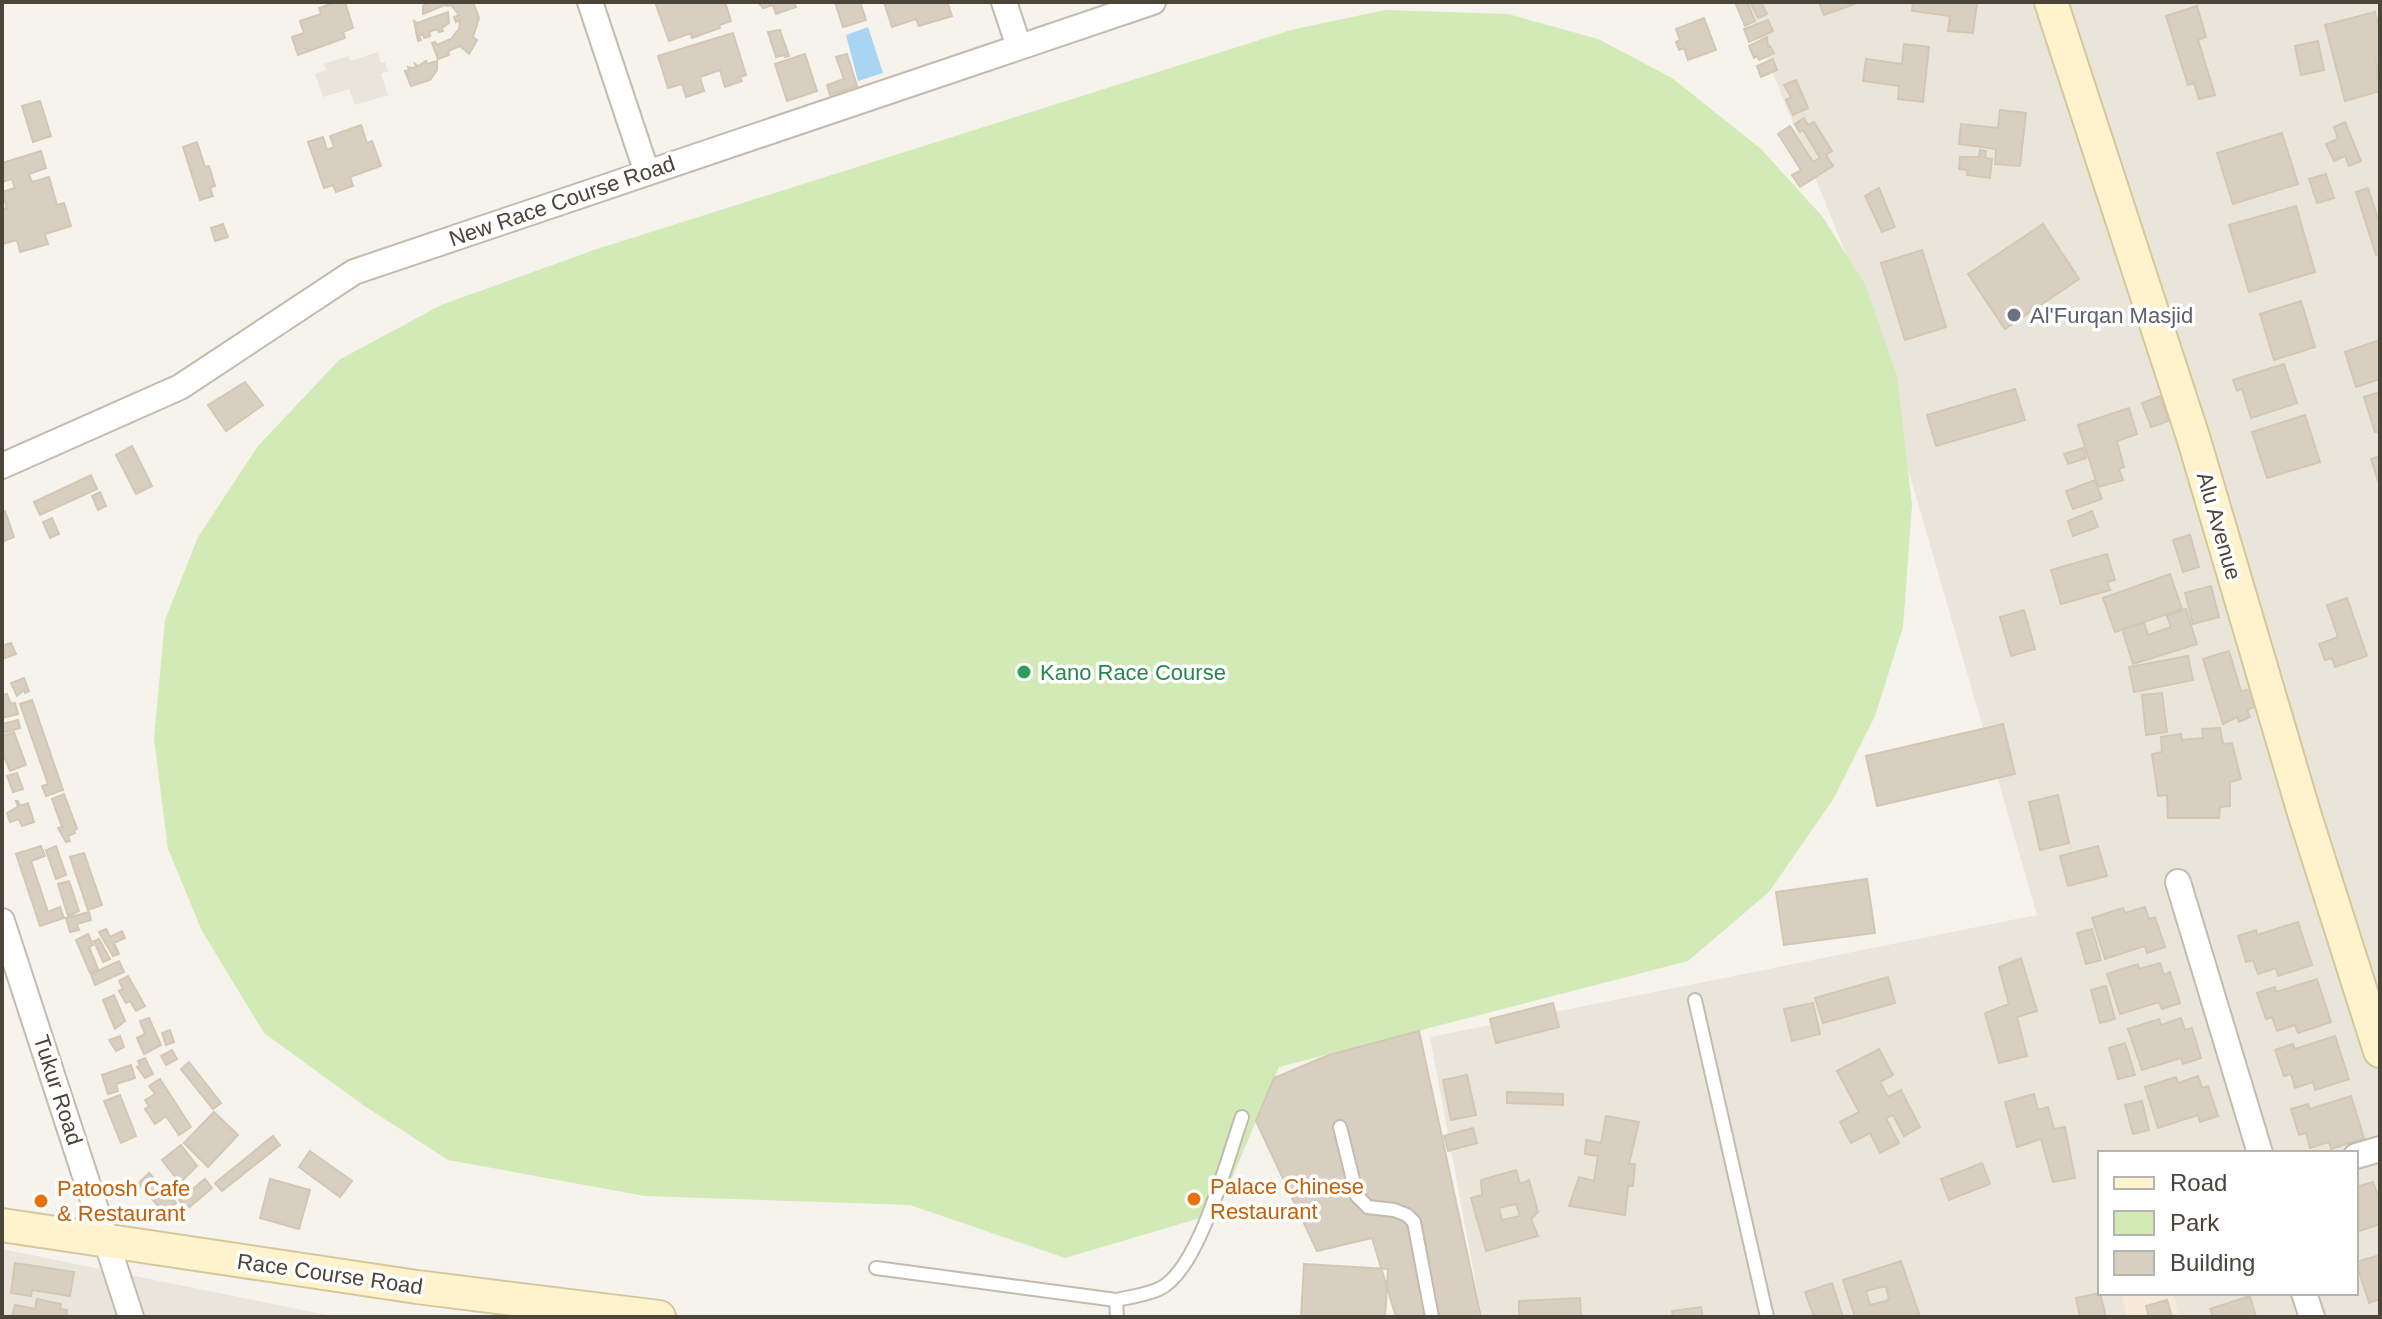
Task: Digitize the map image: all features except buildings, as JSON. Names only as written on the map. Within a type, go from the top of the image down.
[{"type":"street","points":[[590,2],[647,173]]},
{"type":"street","points":[[1004,2],[1019,47]]},
{"type":"street","name":"New Race Course Road","points":[[2,466],[180,387],[354,272],[1153,2]]},
{"type":"street","name":"Alu Avenue","points":[[2051,2],[2194,440],[2305,816],[2380,1051]]},
{"type":"street","points":[[2178,882],[2259,1151]]},
{"type":"street","name":"Tukur Road","points":[[2,921],[131,1317]]},
{"type":"street","points":[[2358,1155],[2380,1149]]},
{"type":"street","name":"Race Course Road","points":[[2,1225],[110,1249],[479,1317]]},
{"type":"street","name":"Race Course Road","points":[[2,1244],[110,1249],[659,1317]]},
{"type":"street","points":[[2305,1295],[2312,1317]]},
{"type":"lane","points":[[1695,1000],[1767,1317]]},
{"type":"lane","points":[[876,1268],[1116,1300],[1160,1289],[1180,1273],[1197,1243],[1242,1117]]},
{"type":"lane","points":[[1340,1127],[1357,1196],[1368,1207],[1394,1210],[1407,1215],[1414,1222],[1432,1317]]},
{"type":"lane","points":[[1116,1300],[1117,1317]]},
{"type":"shaded area","points":[[1744,2],[2380,2],[2380,1317],[1482,1317],[1430,1037],[2037,915],[1846,254]]},
{"type":"shaded area","points":[[378,52],[381,63],[385,62],[388,71],[381,74],[388,95],[355,105],[349,89],[323,97],[315,74],[326,70],[324,64],[348,56],[351,61]]},
{"type":"shaded area","points":[[2,1249],[337,1317],[2,1317]]},
{"type":"shaded area","points":[[2122,1295],[2174,1295],[2180,1317],[2127,1317]]},
{"type":"green space","name":"Kano Race Course","points":[[1385,10],[1508,14],[1598,39],[1672,78],[1761,149],[1822,216],[1865,284],[1897,376],[1912,505],[1903,627],[1875,716],[1834,798],[1769,892],[1688,961],[1279,1067],[1217,1213],[1065,1258],[910,1205],[645,1196],[448,1160],[366,1107],[264,1033],[202,931],[168,849],[154,739],[165,620],[198,537],[258,446],[339,360],[441,305],[594,250],[1291,30]]},
{"type":"water","points":[[868,27],[883,73],[858,81],[846,35]]},
{"type":"place","name":"Al'Furqan Masjid","points":[[2014,315]]},
{"type":"place","name":"Kano Race Course","points":[[1024,672]]},
{"type":"place","name":"Palace Chinese Restaurant","points":[[1194,1199]]},
{"type":"place","name":"Patoosh Cafe & Restaurant","points":[[41,1201]]}]
